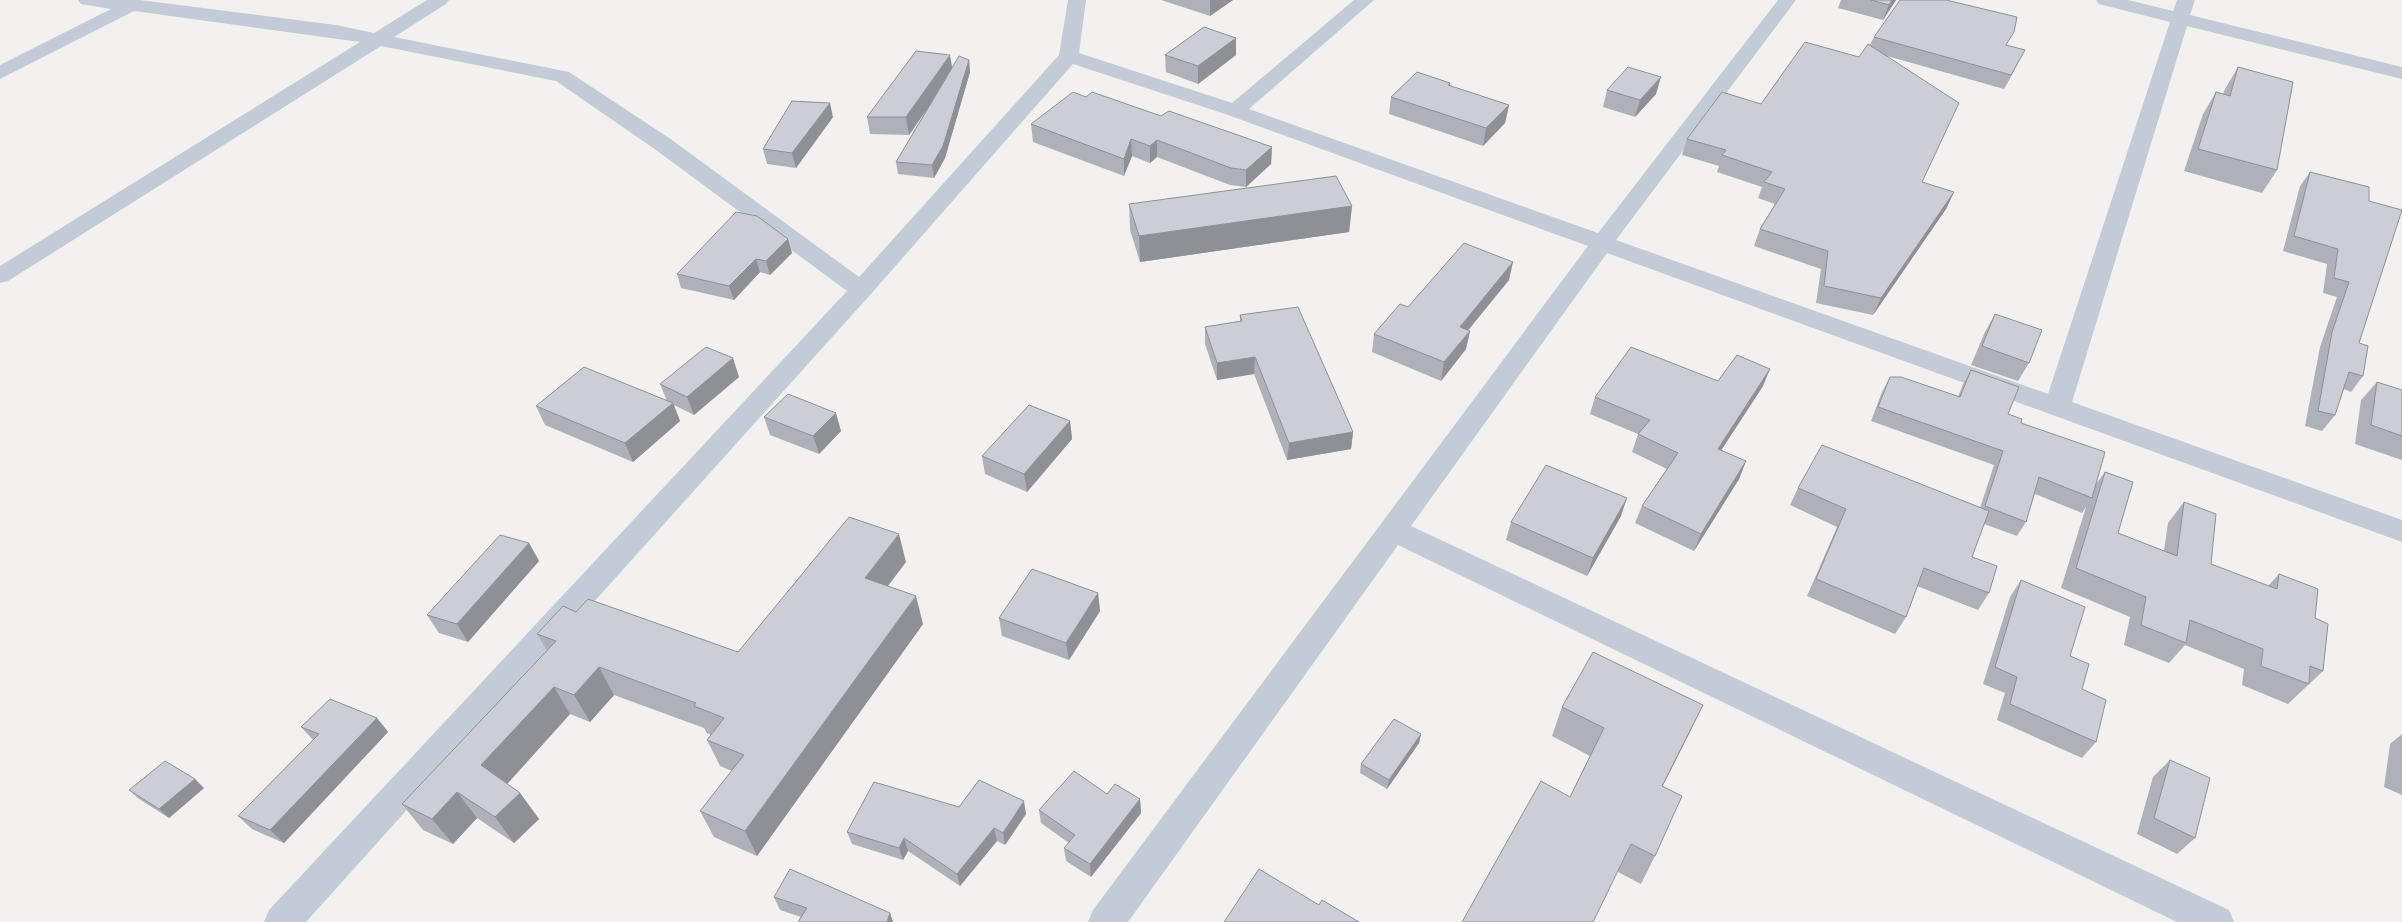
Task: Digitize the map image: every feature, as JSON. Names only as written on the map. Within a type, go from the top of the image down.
[{"type":"street","points":[[88,0],[137,3],[336,31],[562,76],[664,145],[861,290]]},
{"type":"street","points":[[0,276],[440,0]]},
{"type":"street","points":[[282,922],[861,290],[1070,56],[1077,0]]},
{"type":"street","points":[[1235,111],[1365,0]]},
{"type":"street","points":[[1106,922],[1602,243],[1787,0]]},
{"type":"street","points":[[2105,0],[2183,9],[2402,73]]},
{"type":"street","points":[[0,73],[137,3]]},
{"type":"street","points":[[2057,407],[2183,9]]},
{"type":"street","points":[[1070,56],[1235,111],[2402,531]]},
{"type":"street","points":[[1393,530],[2216,922]]},
{"type":"building","points":[[1871,0],[1892,0],[1889,5]]},
{"type":"building","points":[[1900,0],[1946,0],[2017,17],[2014,32],[2006,45],[2025,50],[2011,75],[1874,37]]},
{"type":"building","points":[[1204,27],[1236,38],[1198,66],[1165,55]]},
{"type":"building","points":[[1805,42],[1859,57],[1868,44],[1959,103],[1922,182],[1954,192],[1881,298],[1824,286],[1828,251],[1760,229],[1785,189],[1764,182],[1772,172],[1722,155],[1726,150],[1687,139],[1722,92],[1761,104]]},
{"type":"building","points":[[916,51],[950,55],[906,117],[867,117]]},
{"type":"building","points":[[959,56],[969,60],[943,146],[932,165],[896,162]]},
{"type":"building","points":[[1628,67],[1661,77],[1640,100],[1607,90]]},
{"type":"building","points":[[2238,67],[2293,82],[2277,170],[2198,149],[2216,92],[2230,96]]},
{"type":"building","points":[[1417,72],[1450,83],[1448,85],[1509,105],[1486,128],[1391,97]]},
{"type":"building","points":[[1073,92],[1086,97],[1092,92],[1161,116],[1169,111],[1272,147],[1246,170],[1231,168],[1157,140],[1150,146],[1131,139],[1124,159],[1031,124]]},
{"type":"building","points":[[792,101],[830,103],[792,153],[763,149]]},
{"type":"building","points":[[2310,172],[2369,187],[2369,201],[2402,210],[2359,343],[2368,346],[2363,376],[2349,372],[2335,415],[2318,411],[2332,332],[2349,282],[2334,278],[2338,249],[2294,236]]},
{"type":"building","points":[[1336,176],[1352,206],[1139,236],[1129,204]]},
{"type":"building","points":[[736,212],[757,216],[788,239],[766,261],[756,259],[729,286],[677,274]]},
{"type":"building","points":[[1464,243],[1513,262],[1460,327],[1470,331],[1444,362],[1374,334],[1400,304],[1408,307]]},
{"type":"building","points":[[1298,307],[1353,432],[1289,443],[1255,357],[1217,363],[1205,327],[1242,321],[1240,315]]},
{"type":"building","points":[[1995,314],[2042,330],[2029,363],[1982,346]]},
{"type":"building","points":[[706,347],[733,358],[687,397],[660,384]]},
{"type":"building","points":[[1631,347],[1718,381],[1737,355],[1770,369],[1718,449],[1746,461],[1701,534],[1642,506],[1678,453],[1638,434],[1650,420],[1595,397]]},
{"type":"building","points":[[584,367],[673,403],[625,443],[536,406]]},
{"type":"building","points":[[1971,370],[2019,387],[2008,414],[2022,419],[2021,423],[2105,452],[2092,498],[2039,477],[2026,522],[1985,506],[2003,451],[1878,407],[1890,377],[1901,377],[1960,397]]},
{"type":"building","points":[[2377,382],[2402,390],[2402,436],[2371,425]]},
{"type":"building","points":[[788,394],[836,413],[813,436],[764,417]]},
{"type":"building","points":[[1029,405],[1070,421],[1024,474],[982,456]]},
{"type":"building","points":[[1822,445],[1989,511],[1972,557],[1997,566],[1989,593],[1924,568],[1906,617],[1816,579],[1846,509],[1798,488]]},
{"type":"building","points":[[1546,465],[1627,498],[1593,558],[1511,522]]},
{"type":"building","points":[[2105,472],[2133,482],[2118,533],[2177,556],[2184,502],[2216,514],[2211,564],[2277,589],[2279,574],[2318,589],[2315,618],[2328,624],[2323,671],[2310,666],[2309,684],[2261,666],[2263,649],[2190,620],[2186,643],[2141,625],[2146,597],[2076,568]]},
{"type":"building","points":[[849,517],[899,534],[865,578],[916,596],[745,831],[700,811],[744,755],[707,740],[724,718],[694,706],[696,703],[599,667],[574,695],[554,687],[481,765],[520,793],[495,817],[457,792],[432,819],[402,804],[556,641],[537,634],[563,606],[576,612],[588,599],[738,652]]},
{"type":"building","points":[[500,535],[529,543],[457,624],[427,615]]},
{"type":"building","points":[[1032,569],[1098,593],[1066,643],[999,618]]},
{"type":"building","points":[[2021,580],[2085,607],[2070,656],[2089,664],[2082,689],[2106,700],[2096,742],[2010,704],[2017,677],[1995,667]]},
{"type":"building","points":[[1593,652],[1703,705],[1662,786],[1682,796],[1655,856],[1631,844],[1593,922],[1462,922],[1541,781],[1570,797],[1604,728],[1562,707]]},
{"type":"building","points":[[330,699],[377,718],[270,830],[238,816],[319,734],[301,727]]},
{"type":"building","points":[[1394,719],[1421,734],[1389,780],[1361,764]]},
{"type":"building","points":[[2170,760],[2210,778],[2195,838],[2154,818]]},
{"type":"building","points":[[165,761],[195,779],[159,809],[129,790]]},
{"type":"building","points":[[1074,771],[1107,794],[1115,784],[1140,799],[1090,864],[1064,848],[1075,835],[1039,810]]},
{"type":"building","points":[[979,780],[1024,801],[1003,833],[994,828],[957,874],[904,838],[899,848],[847,832],[874,782],[959,807]]},
{"type":"building","points":[[790,869],[890,913],[887,922],[798,922],[807,908],[774,897]]},
{"type":"building","points":[[1259,869],[1319,905],[1322,900],[1359,922],[1224,922]]}]
